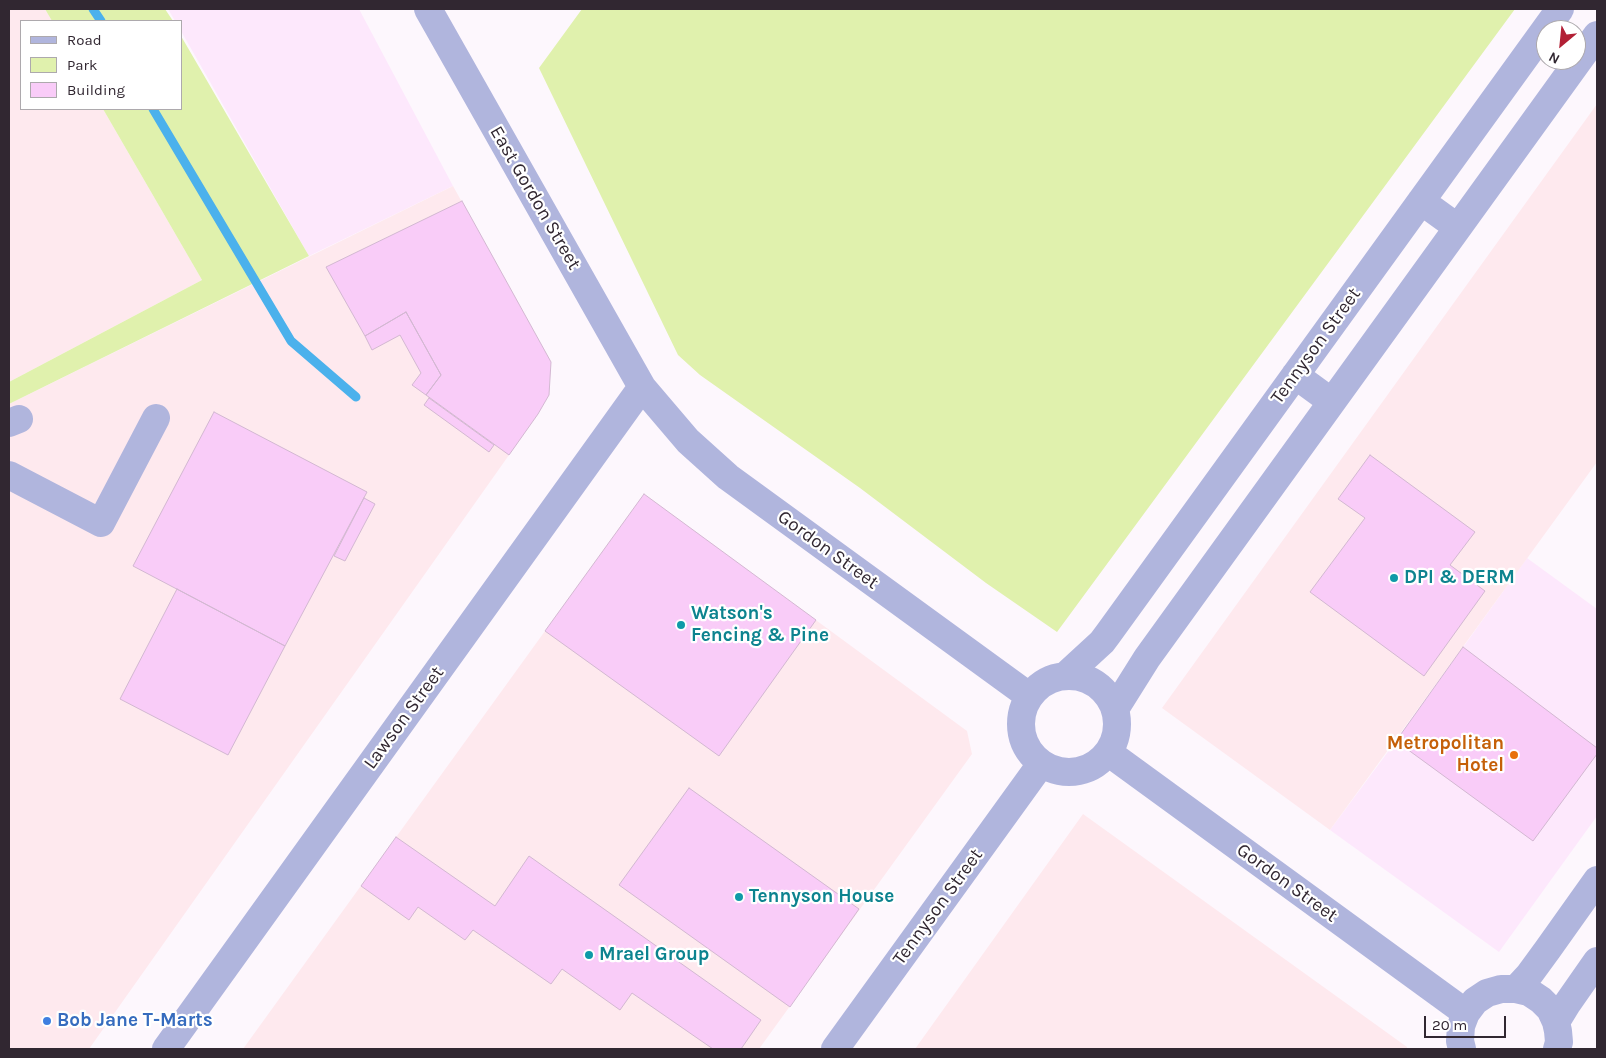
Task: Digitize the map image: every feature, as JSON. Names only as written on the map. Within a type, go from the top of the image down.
[{"type":"street","name":"East Gordon Street","points":[[428,9],[642,387]]},
{"type":"street","name":"Tennyson Street","points":[[1064,676],[1102,642],[1108,634],[1560,9]]},
{"type":"street","points":[[1115,709],[1147,658],[1597,35]]},
{"type":"street","points":[[1421,201],[1457,227]]},
{"type":"street","points":[[1295,375],[1332,402]]},
{"type":"street","name":"Gordon Street","points":[[642,387],[688,441],[728,477],[1029,696]]},
{"type":"street","name":"Lawson Street","points":[[166,1049],[642,387]]},
{"type":"street","points":[[9,475],[101,523],[156,418]]},
{"type":"street","points":[[1064,676],[1081,677],[1096,683],[1108,694],[1115,709],[1118,724],[1116,739],[1109,753],[1098,764],[1085,771],[1070,773],[1055,771],[1041,764],[1030,754],[1023,740],[1020,725],[1022,710],[1029,696],[1038,686],[1051,679],[1064,676]]},
{"type":"street","name":"Gordon Street","points":[[1109,753],[1466,1013]]},
{"type":"street","name":"Tennyson Street","points":[[835,1049],[1041,764]]},
{"type":"street","points":[[1516,989],[1529,975],[1597,880]]},
{"type":"street","points":[[1559,1040],[1566,1004],[1597,960]]},
{"type":"street","points":[[1462,1049],[1460,1041],[1461,1026],[1466,1013],[1475,1001],[1487,993],[1501,989],[1516,989],[1529,992],[1540,1000],[1550,1009],[1559,1040]]},
{"type":"shaded area","points":[[9,9],[45,9],[51,20],[20,20],[20,110],[104,110],[202,280],[9,382]]},
{"type":"shaded area","points":[[168,9],[359,9],[453,186],[309,256],[182,33],[182,20],[174,20]]},
{"type":"shaded area","points":[[1597,104],[1597,462],[1330,830],[1162,708]]},
{"type":"shaded area","points":[[453,186],[551,362],[538,414],[89,1049],[9,1049],[9,404]]},
{"type":"shaded area","points":[[644,494],[967,731],[972,754],[759,1049],[243,1049]]},
{"type":"shaded area","points":[[1527,558],[1597,609],[1597,816],[1499,952],[1330,830]]},
{"type":"shaded area","points":[[1083,814],[1407,1047],[1407,1049],[915,1049]]},
{"type":"green space","points":[[45,9],[165,9],[172,20],[51,20]]},
{"type":"green space","points":[[582,9],[1515,9],[1057,632],[986,583],[860,488],[700,375],[678,355],[539,68]]},
{"type":"green space","points":[[182,38],[309,256],[9,404],[9,382],[202,280],[104,110],[182,110]]},
{"type":"building","points":[[462,201],[551,362],[549,395],[509,455],[426,395],[441,375],[406,312],[365,336],[326,267]]},
{"type":"building","points":[[406,312],[441,375],[426,395],[412,385],[421,373],[400,335],[372,350],[365,336]]},
{"type":"building","points":[[429,398],[494,445],[489,452],[424,405]]},
{"type":"building","points":[[214,412],[367,492],[285,646],[133,566]]},
{"type":"building","name":"DPI & DERM","points":[[1370,455],[1475,532],[1450,565],[1485,591],[1424,676],[1310,592],[1365,518],[1338,499]]},
{"type":"building","name":"Watson's Fencing & Pine","points":[[644,494],[816,620],[719,756],[545,631]]},
{"type":"building","points":[[364,498],[375,504],[345,561],[334,556]]},
{"type":"building","points":[[177,589],[285,646],[228,755],[120,699]]},
{"type":"building","points":[[1463,647],[1597,748],[1597,754],[1533,841],[1396,741]]},
{"type":"building","name":"Tennyson House","points":[[689,788],[859,909],[790,1007],[619,885]]},
{"type":"building","name":"Mrael Group","points":[[396,837],[495,906],[529,856],[761,1020],[741,1049],[713,1049],[632,993],[620,1010],[562,969],[551,984],[473,930],[465,940],[418,907],[409,920],[361,886]]},
{"type":"waterway","points":[[93,9],[100,20]]},
{"type":"waterway","points":[[154,110],[291,341],[356,397]]},
{"type":"place","name":"DPI & DERM","points":[[1394,578]]},
{"type":"place","name":"Watson's Fencing & Pine","points":[[681,625]]},
{"type":"place","name":"Metropolitan Hotel","points":[[1514,755]]},
{"type":"place","name":"Tennyson House","points":[[739,897]]},
{"type":"place","name":"Mrael Group","points":[[589,955]]},
{"type":"place","name":"Bob Jane T-Marts","points":[[47,1021]]}]
